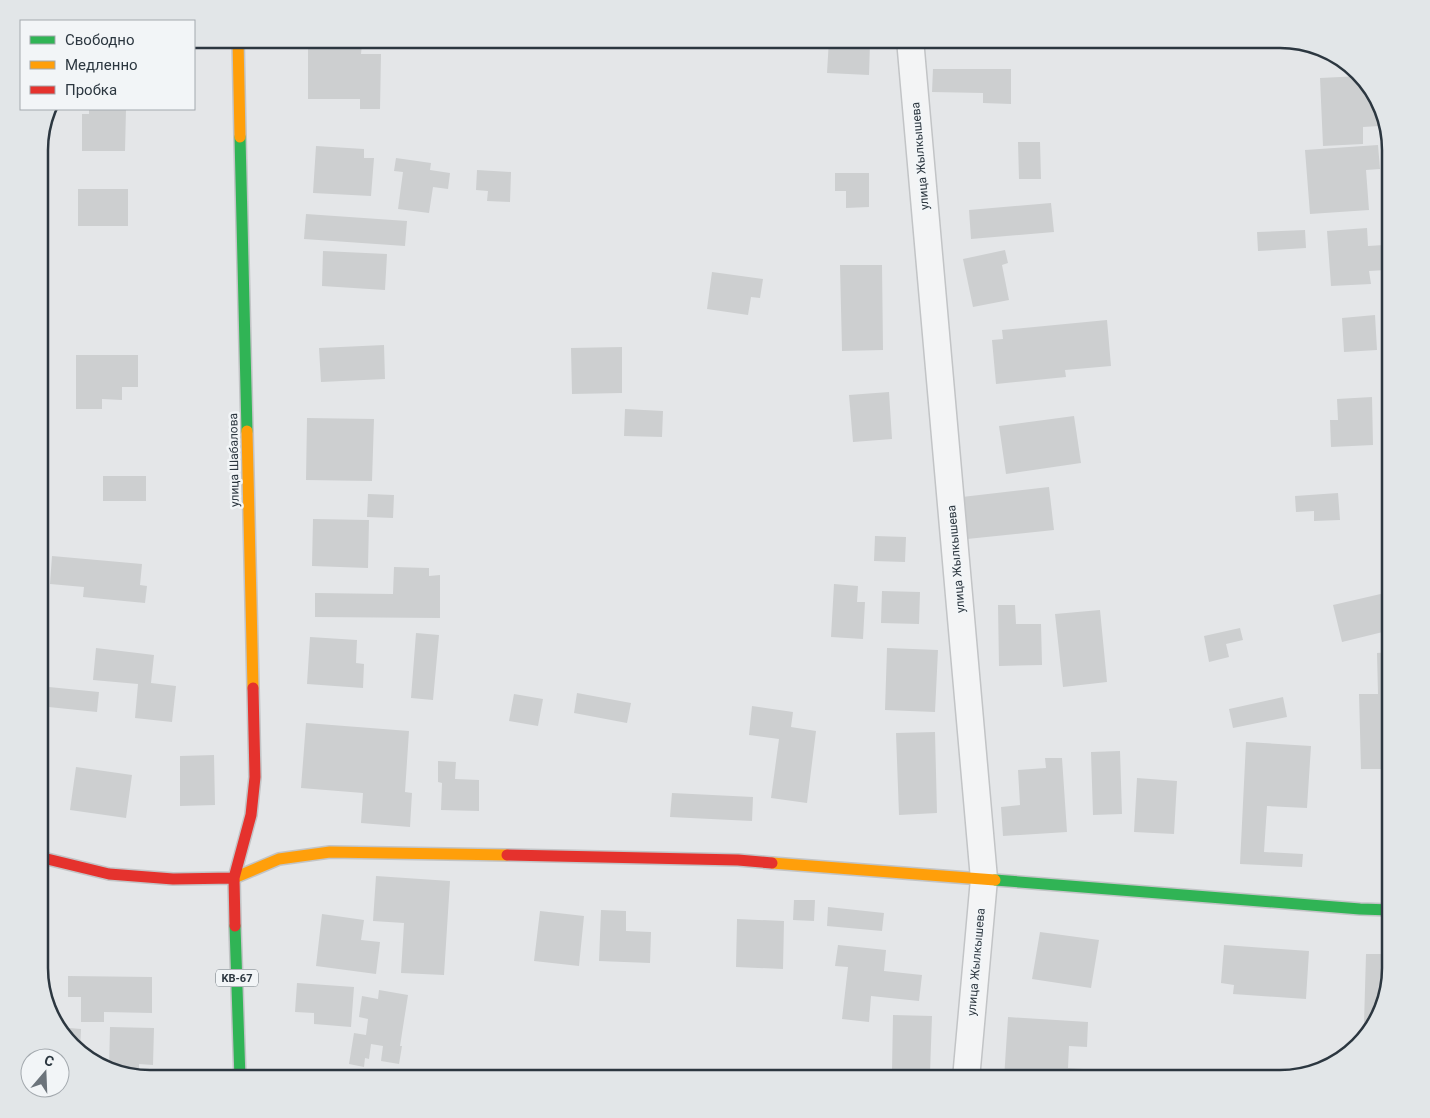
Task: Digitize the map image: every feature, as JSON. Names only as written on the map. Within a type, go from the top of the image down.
[{"type":"street","name":"улица Шабалова","points":[[234,878],[251,815],[255,777],[238,48]]},
{"type":"street","name":"улица Жылкышева","points":[[911,48],[984,879],[967,1070]]},
{"type":"street","points":[[48,859],[109,874],[173,879],[234,878],[279,859],[330,852],[738,860],[1382,910]]},
{"type":"street","name":"KB-67","points":[[234,878],[240,1070]]},
{"type":"building","points":[[308,48],[362,48],[361,54],[381,54],[380,109],[360,109],[360,99],[308,99]]},
{"type":"building","points":[[828,48],[870,48],[869,75],[827,73]]},
{"type":"building","points":[[933,69],[1011,69],[1011,104],[983,103],[983,93],[932,92]]},
{"type":"building","points":[[1352,76],[1365,93],[1372,105],[1379,126],[1363,127],[1363,144],[1323,146],[1320,78]]},
{"type":"building","points":[[89,110],[126,110],[125,151],[82,151],[82,114],[89,114]]},
{"type":"building","points":[[1018,142],[1040,142],[1041,179],[1019,179]]},
{"type":"building","points":[[1378,145],[1380,169],[1366,170],[1369,210],[1310,214],[1305,150]]},
{"type":"building","points":[[316,146],[364,149],[364,158],[374,158],[371,196],[313,193]]},
{"type":"building","points":[[396,158],[431,163],[430,170],[450,173],[448,189],[433,187],[429,213],[398,209],[403,172],[394,171]]},
{"type":"building","points":[[477,170],[511,172],[510,202],[487,201],[488,191],[476,190]]},
{"type":"building","points":[[835,173],[869,173],[869,207],[846,208],[846,191],[835,191]]},
{"type":"building","points":[[78,189],[128,189],[128,226],[78,226]]},
{"type":"building","points":[[1051,203],[1054,232],[971,239],[969,210]]},
{"type":"building","points":[[306,214],[407,221],[405,246],[304,239]]},
{"type":"building","points":[[1367,228],[1368,246],[1382,245],[1382,270],[1369,271],[1371,284],[1331,286],[1327,231]]},
{"type":"building","points":[[1305,230],[1306,248],[1258,251],[1257,232]]},
{"type":"building","points":[[1005,250],[1008,263],[1002,265],[1009,300],[973,307],[963,259]]},
{"type":"building","points":[[323,251],[387,254],[385,290],[322,286]]},
{"type":"building","points":[[840,265],[882,265],[883,350],[842,351]]},
{"type":"building","points":[[712,272],[763,279],[760,298],[751,297],[748,315],[707,309]]},
{"type":"building","points":[[1375,315],[1377,350],[1344,352],[1342,318]]},
{"type":"building","points":[[1107,320],[1111,366],[1065,370],[1066,377],[996,384],[992,340],[1003,339],[1002,330]]},
{"type":"building","points":[[384,345],[385,379],[321,382],[319,348]]},
{"type":"building","points":[[622,347],[622,393],[572,394],[571,348]]},
{"type":"building","points":[[76,355],[138,355],[138,387],[122,387],[122,400],[102,399],[102,409],[76,409]]},
{"type":"building","points":[[889,392],[892,439],[853,442],[849,395]]},
{"type":"building","points":[[1372,397],[1373,445],[1331,447],[1330,420],[1338,420],[1337,399]]},
{"type":"building","points":[[625,409],[663,411],[662,437],[624,436]]},
{"type":"building","points":[[1074,416],[1081,463],[1006,474],[999,426]]},
{"type":"building","points":[[307,418],[374,419],[372,481],[306,480]]},
{"type":"building","points":[[103,476],[146,476],[146,501],[103,501]]},
{"type":"building","points":[[1049,487],[1054,530],[967,539],[962,497]]},
{"type":"building","points":[[1338,493],[1340,520],[1314,521],[1314,511],[1296,512],[1295,496]]},
{"type":"building","points":[[368,494],[394,495],[393,518],[367,517]]},
{"type":"building","points":[[313,519],[369,520],[368,568],[312,566]]},
{"type":"building","points":[[875,536],[906,537],[905,562],[874,561]]},
{"type":"building","points":[[52,556],[142,564],[140,585],[147,586],[145,603],[83,597],[84,587],[50,584]]},
{"type":"building","points":[[394,567],[429,568],[429,576],[440,575],[440,618],[315,617],[315,593],[393,594]]},
{"type":"building","points":[[834,584],[858,586],[857,602],[865,602],[863,639],[831,637]]},
{"type":"building","points":[[882,591],[920,592],[919,624],[881,623]]},
{"type":"building","points":[[1382,594],[1382,632],[1342,642],[1333,605]]},
{"type":"building","points":[[998,605],[1015,605],[1016,624],[1041,624],[1042,665],[999,666]]},
{"type":"building","points":[[1100,610],[1107,682],[1063,687],[1055,614]]},
{"type":"building","points":[[1240,628],[1243,640],[1226,644],[1229,657],[1209,662],[1204,636]]},
{"type":"building","points":[[416,633],[439,635],[433,700],[411,698]]},
{"type":"building","points":[[310,637],[357,640],[356,663],[364,664],[363,688],[307,684]]},
{"type":"building","points":[[96,648],[154,655],[151,683],[176,686],[172,722],[135,718],[138,684],[93,680]]},
{"type":"building","points":[[887,648],[938,650],[935,712],[885,710]]},
{"type":"building","points":[[1377,653],[1382,653],[1382,769],[1361,769],[1359,694],[1378,694]]},
{"type":"building","points":[[48,687],[99,692],[97,712],[48,707]]},
{"type":"building","points":[[577,693],[631,703],[627,723],[574,713]]},
{"type":"building","points":[[514,694],[543,699],[538,726],[509,721]]},
{"type":"building","points":[[1283,697],[1287,717],[1233,728],[1229,709]]},
{"type":"building","points":[[752,706],[793,712],[791,727],[816,731],[807,803],[771,798],[779,739],[749,735]]},
{"type":"building","points":[[306,723],[409,731],[405,792],[412,793],[410,827],[361,823],[363,793],[301,788]]},
{"type":"building","points":[[935,732],[937,813],[899,815],[896,733]]},
{"type":"building","points":[[1246,742],[1311,746],[1307,808],[1267,806],[1264,852],[1303,854],[1302,867],[1240,864]]},
{"type":"building","points":[[1120,751],[1122,814],[1093,815],[1091,752]]},
{"type":"building","points":[[214,755],[215,805],[180,806],[180,756]]},
{"type":"building","points":[[1045,758],[1062,758],[1067,832],[1003,836],[1001,807],[1020,805],[1018,770],[1046,768]]},
{"type":"building","points":[[438,761],[456,762],[455,779],[479,780],[479,811],[441,810],[442,783],[438,782]]},
{"type":"building","points":[[76,767],[132,775],[126,818],[70,810]]},
{"type":"building","points":[[1137,778],[1177,781],[1174,834],[1134,832]]},
{"type":"building","points":[[672,793],[753,797],[752,821],[670,817]]},
{"type":"building","points":[[376,876],[450,881],[444,975],[401,973],[404,923],[373,921]]},
{"type":"building","points":[[794,900],[815,900],[814,921],[793,920]]},
{"type":"building","points":[[828,907],[884,913],[882,931],[827,926]]},
{"type":"building","points":[[601,910],[626,911],[626,931],[651,932],[650,963],[599,961]]},
{"type":"building","points":[[540,911],[584,916],[579,966],[534,961]]},
{"type":"building","points":[[322,914],[364,920],[361,940],[380,942],[376,974],[316,966]]},
{"type":"building","points":[[737,919],[784,921],[783,969],[736,967]]},
{"type":"building","points":[[1040,932],[1099,940],[1091,988],[1032,979]]},
{"type":"building","points":[[838,945],[886,950],[884,971],[922,975],[919,1001],[871,996],[869,1022],[842,1019],[848,967],[835,966]]},
{"type":"building","points":[[1224,945],[1309,951],[1306,999],[1233,994],[1234,985],[1221,983]]},
{"type":"building","points":[[1366,954],[1382,954],[1381,988],[1375,1007],[1364,1024]]},
{"type":"building","points":[[68,976],[152,977],[152,1013],[104,1012],[104,1022],[81,1022],[81,997],[68,997]]},
{"type":"building","points":[[297,983],[354,987],[351,1027],[314,1024],[314,1013],[295,1012]]},
{"type":"building","points":[[379,990],[408,995],[399,1064],[381,1061],[383,1046],[371,1044],[369,1059],[365,1058],[364,1067],[349,1064],[354,1033],[366,1035],[368,1019],[359,1017],[362,996],[378,999]]},
{"type":"building","points":[[893,1015],[932,1016],[930,1070],[892,1070]]},
{"type":"building","points":[[1008,1017],[1088,1022],[1087,1047],[1069,1046],[1068,1068],[1083,1070],[1005,1070]]},
{"type":"building","points":[[110,1027],[154,1028],[153,1065],[139,1064],[139,1070],[136,1070],[109,1062]]},
{"type":"building","points":[[67,1028],[81,1029],[80,1043]]},
{"type":"traffic: fast","points":[[240,137],[247,431]]},
{"type":"traffic: fast","points":[[995,880],[1382,910]]},
{"type":"traffic: fast","points":[[235,926],[240,1070]]},
{"type":"traffic: slow","points":[[238,48],[240,137]]},
{"type":"traffic: slow","points":[[247,431],[253,688]]},
{"type":"traffic: slow","points":[[234,878],[279,859],[330,852],[507,855]]},
{"type":"traffic: slow","points":[[772,863],[995,880]]},
{"type":"traffic: jam","points":[[234,878],[251,815],[255,777],[253,688]]},
{"type":"traffic: jam","points":[[507,855],[738,860],[772,863]]},
{"type":"traffic: jam","points":[[48,859],[109,874],[173,879],[234,878],[235,926]]}]
